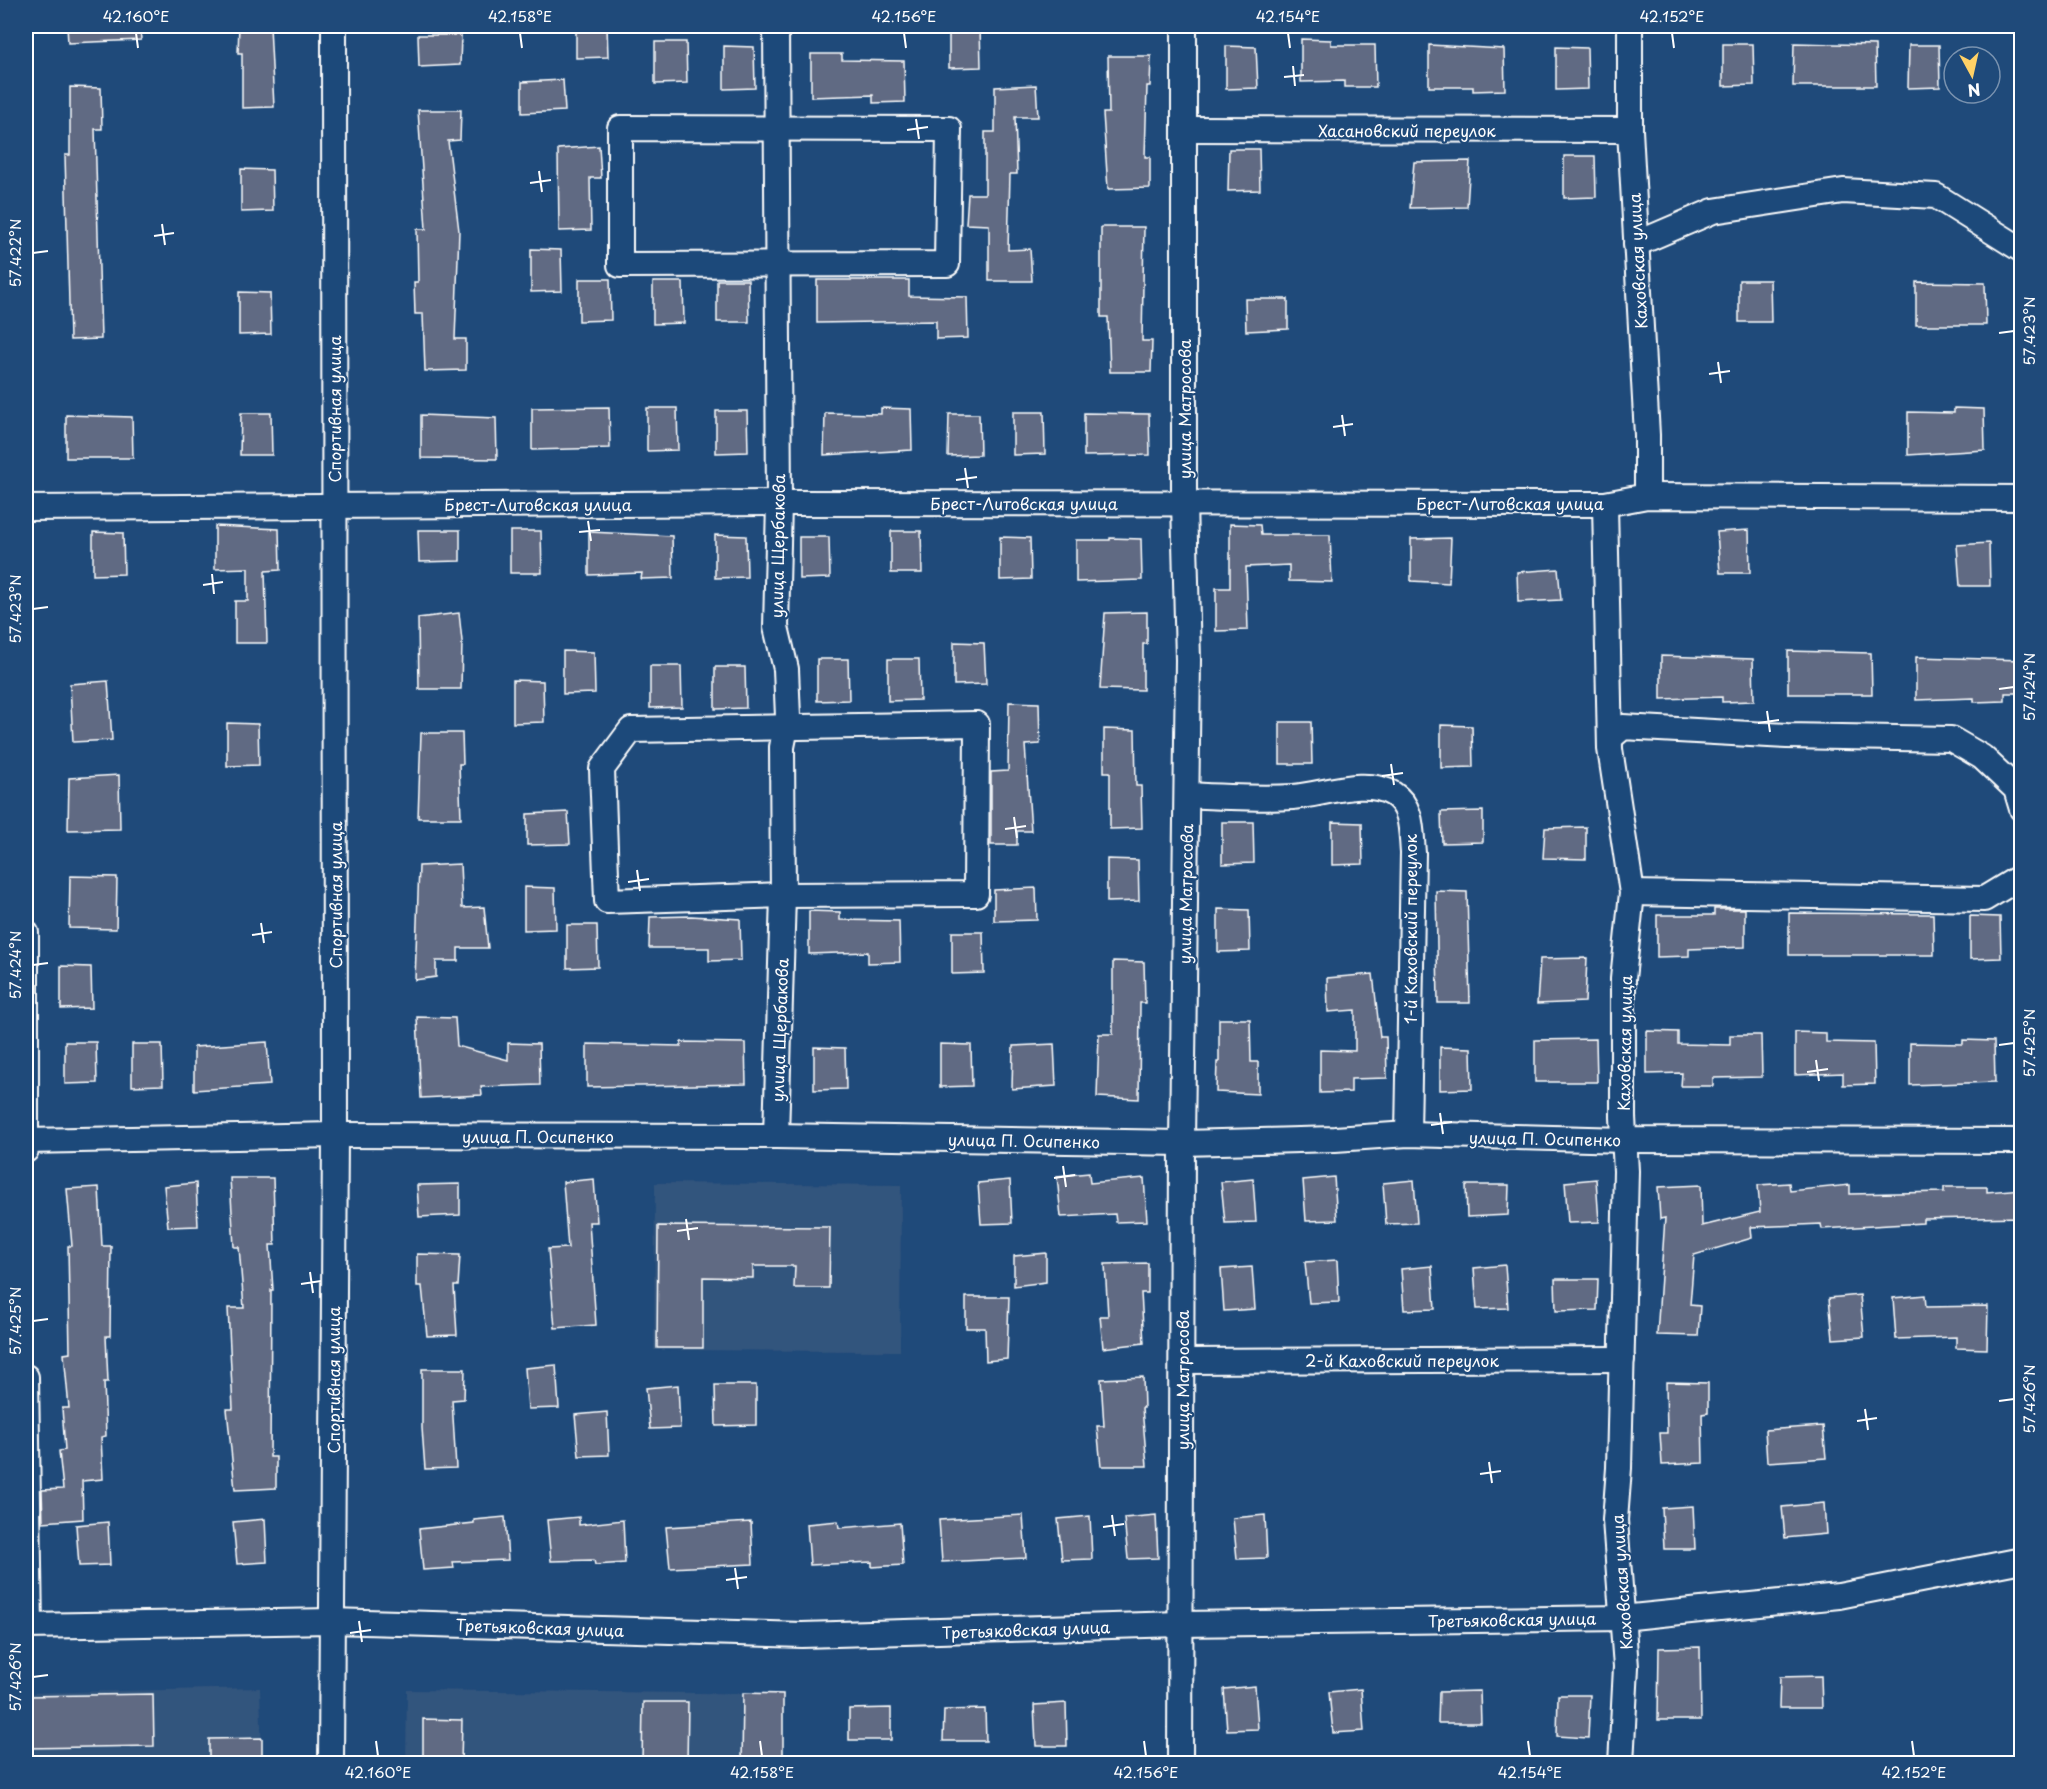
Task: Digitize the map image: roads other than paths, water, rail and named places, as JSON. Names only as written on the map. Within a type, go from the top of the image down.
[{"type":"street","name":"Спортивная улица","points":[[331,1764],[335,1135],[334,26]]},
{"type":"street","name":"улица Щербакова","points":[[776,26],[779,503],[776,627],[786,669],[786,728],[782,747],[783,895],[776,1136]]},
{"type":"street","name":"улица Матросова","points":[[1180,1764],[1182,1143],[1188,660],[1184,502],[1184,26]]},
{"type":"street","name":"Каховская улица","points":[[1630,26],[1630,130],[1647,435],[1647,496]]},
{"type":"street","points":[[620,128],[949,129],[947,264],[777,263],[620,265],[620,128]]},
{"type":"street","name":"Хасановский переулок","points":[[1184,129],[1630,130]]},
{"type":"street","points":[[1636,244],[1713,211],[1843,191],[1936,196],[2022,250]]},
{"type":"street","name":"Брест-Литовская улица","points":[[26,508],[779,503],[1605,504],[1647,496],[2022,498]]},
{"type":"street","name":"Каховская улица","points":[[1605,504],[1610,738],[1632,893],[1623,979],[1625,1140],[1622,1359],[1615,1520],[1626,1667],[1622,1764]]},
{"type":"street","points":[[977,724],[976,894],[783,895],[607,901],[602,769],[631,730],[977,724]]},
{"type":"street","points":[[1610,738],[1623,727],[1787,736],[1951,739],[1982,757],[2016,789],[2022,809]]},
{"type":"street","name":"1-й Каховский переулок","points":[[1187,795],[1295,797],[1376,788],[1392,794],[1403,803],[1410,814],[1413,852],[1408,1134]]},
{"type":"street","points":[[1632,893],[1984,899],[2022,876]]},
{"type":"street","points":[[26,933],[26,1144]]},
{"type":"street","name":"улица П. Осипенко","points":[[26,1144],[335,1135],[776,1136],[1182,1143],[1335,1139],[1408,1134],[1625,1140],[2022,1141]]},
{"type":"street","name":"2-й Каховский переулок","points":[[1182,1361],[1622,1359]]},
{"type":"street","points":[[26,1377],[28,1626]]},
{"type":"street","name":"Третьяковская улица","points":[[28,1626],[331,1621],[802,1635],[1180,1624],[1622,1618],[1839,1596],[2022,1560]]}]
